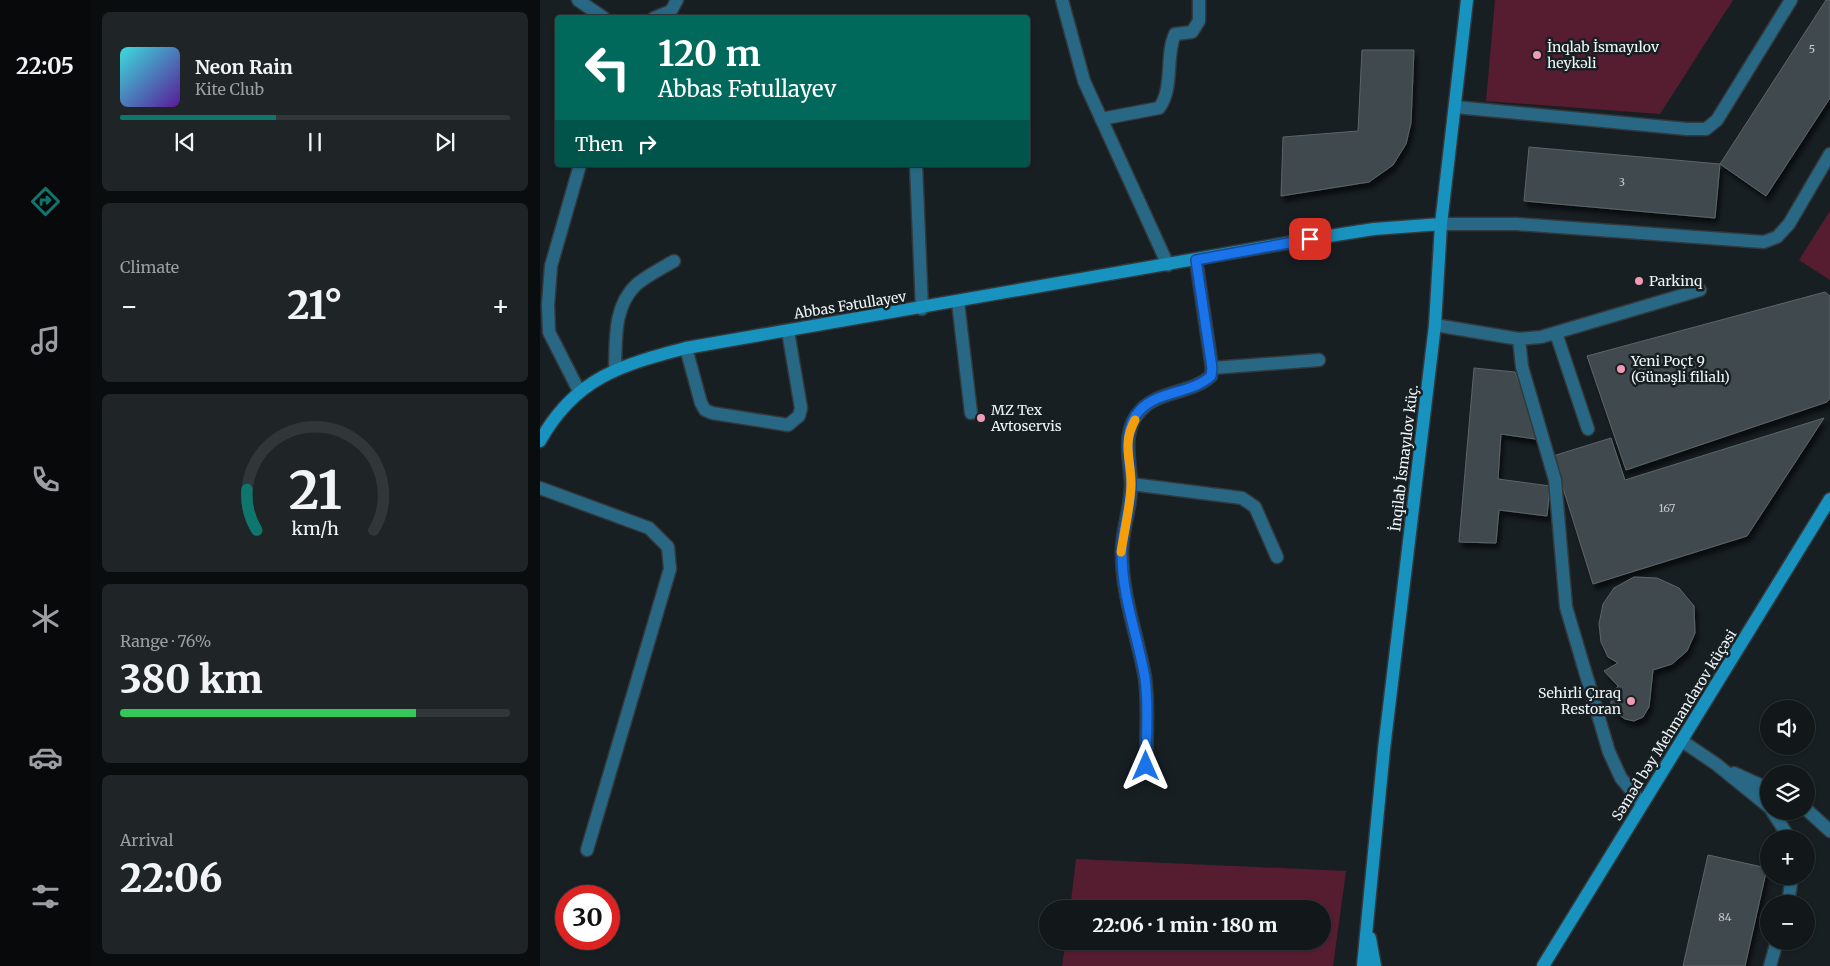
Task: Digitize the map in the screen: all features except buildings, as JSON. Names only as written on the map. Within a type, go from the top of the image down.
[{"type":"main road","name":"İnqilab İsmayılov küç.","points":[[1367,918],[1384,749],[1435,325],[1441,224],[1467,0]]},
{"type":"main road","name":"Abbas Fətullayev","points":[[540,441],[558,412],[578,391],[615,370],[640,360],[686,348],[922,309],[1374,229],[1441,224]]},
{"type":"main road","name":"Səməd bəy Mehmandarov küçəsi","points":[[1543,966],[1830,499]]},
{"type":"main road","points":[[1363,966],[1367,918]]},
{"type":"main road","points":[[1367,918],[1375,966]]},
{"type":"street","points":[[578,0],[600,15]]},
{"type":"street","points":[[1062,0],[1084,81],[1168,265]]},
{"type":"street","points":[[1101,119],[1160,108],[1165,101],[1170,45],[1174,34],[1192,32],[1199,22],[1199,0]]},
{"type":"street","points":[[1455,107],[1687,129],[1706,129],[1717,120],[1791,0]]},
{"type":"street","points":[[663,15],[677,10]]},
{"type":"street","points":[[1441,224],[1516,224],[1764,242],[1777,237],[1789,224],[1830,154]]},
{"type":"street","points":[[578,391],[549,332],[548,305],[551,266],[579,167]]},
{"type":"street","points":[[916,167],[922,309]]},
{"type":"street","points":[[1146,766],[1145,679],[1124,583],[1121,553],[1131,484],[1127,454],[1130,430],[1139,411],[1155,399],[1201,386],[1211,376],[1212,368],[1196,260]]},
{"type":"street","points":[[615,370],[617,321],[621,308],[636,285],[674,261]]},
{"type":"street","points":[[1435,325],[1519,339],[1556,333],[1700,290]]},
{"type":"street","points":[[958,302],[970,413]]},
{"type":"street","points":[[686,348],[701,403],[705,410],[712,413],[788,425],[799,416],[801,408],[788,331]]},
{"type":"street","points":[[1556,333],[1588,428]]},
{"type":"street","points":[[1519,339],[1522,367],[1555,480],[1566,607],[1609,752],[1621,778],[1642,804]]},
{"type":"street","points":[[1212,368],[1319,360]]},
{"type":"street","points":[[1131,484],[1242,498],[1255,507],[1277,557]]},
{"type":"street","points":[[540,488],[649,528],[668,547],[670,569],[587,850]]},
{"type":"street","points":[[1682,741],[1716,764],[1760,801]]},
{"type":"street","points":[[1716,764],[1760,785]]},
{"type":"street","points":[[1815,817],[1830,831]]},
{"type":"street","points":[[1770,966],[1774,950]]},
{"type":"shaded area","points":[[1495,0],[1733,0],[1660,114],[1486,101]]},
{"type":"shaded area","points":[[1830,211],[1830,280],[1799,260]]},
{"type":"shaded area","points":[[1076,859],[1346,871],[1333,966],[1062,966],[1065,950],[1331,950],[1331,900],[1071,900]]},
{"type":"slow traffic","points":[[1121,552],[1131,484],[1127,454],[1130,430],[1135,420]]},
{"type":"place","name":"İnqlab İsmayılov heykəli","points":[[1537,55]]},
{"type":"place","name":"Parkinq","points":[[1639,281]]},
{"type":"place","name":"Yeni Poçt 9 (Günəşli filialı)","points":[[1621,369]]},
{"type":"place","name":"MZ Tex Avtoservis","points":[[981,418]]},
{"type":"place","name":"Sehirli Çıraq Restoran","points":[[1631,701]]},
{"type":"route","points":[[1146,766],[1145,679],[1124,583],[1121,553],[1131,484],[1127,454],[1130,430],[1139,411],[1155,399],[1201,386],[1211,376],[1212,368],[1196,260],[1310,239]]}]
